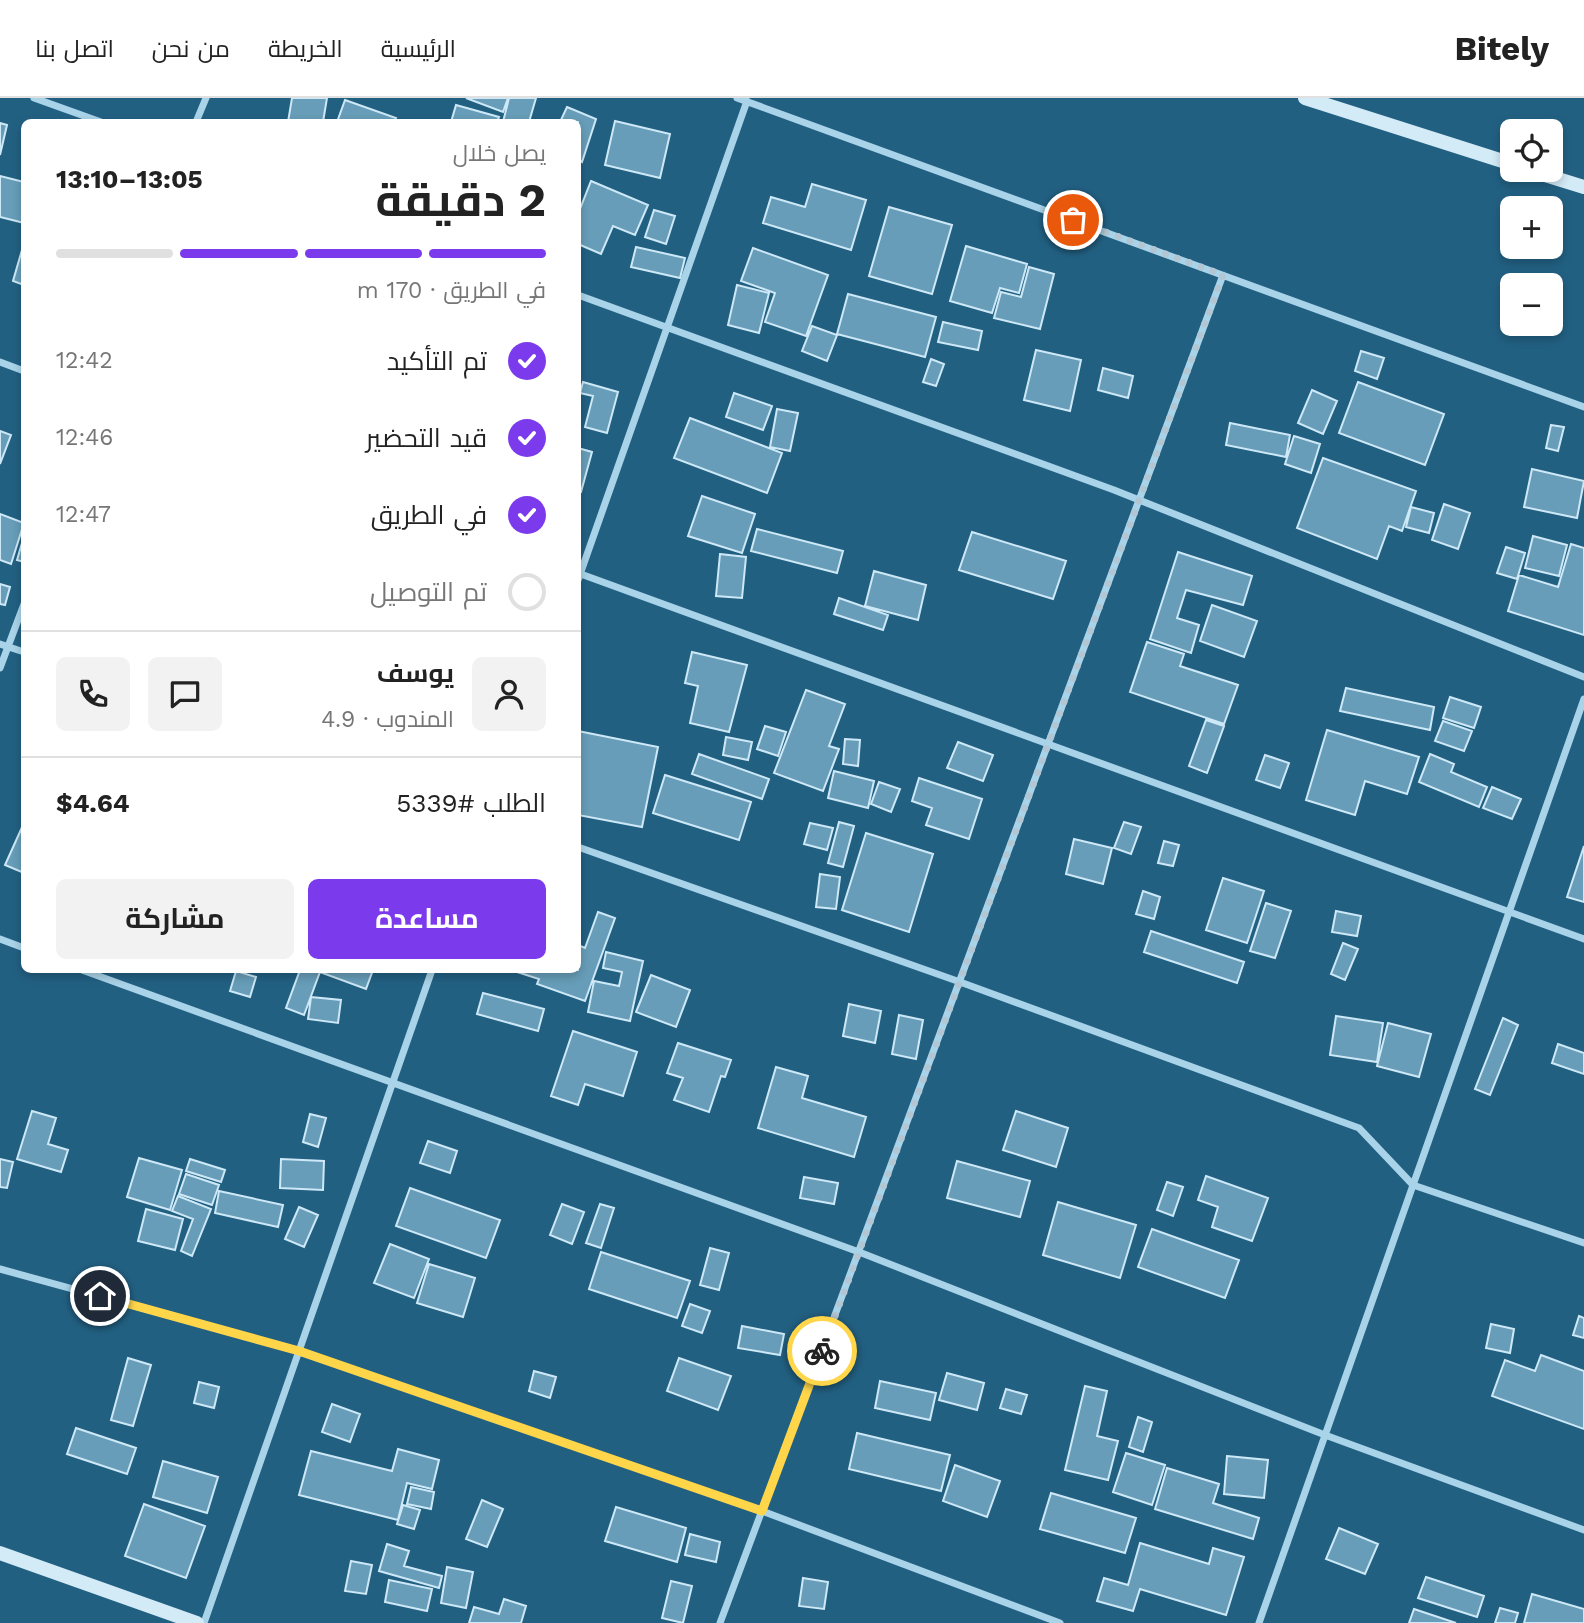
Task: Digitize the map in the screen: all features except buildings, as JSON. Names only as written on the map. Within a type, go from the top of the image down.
[{"type":"street","points":[[34,98],[93,119]]},
{"type":"street","points":[[197,119],[206,98]]},
{"type":"street","points":[[737,98],[1584,407]]},
{"type":"street","points":[[1305,98],[1500,160]]},
{"type":"street","points":[[581,567],[747,102]]},
{"type":"street","points":[[1563,181],[1584,187]]},
{"type":"street","points":[[720,1623],[1223,275]]},
{"type":"street","points":[[581,296],[1139,500],[1584,677]]},
{"type":"street","points":[[0,362],[21,370]]},
{"type":"street","points":[[581,576],[1584,939]]},
{"type":"street","points":[[0,668],[4,645],[21,610]]},
{"type":"street","points":[[4,645],[21,651]]},
{"type":"street","points":[[1259,1623],[1584,699]]},
{"type":"street","points":[[581,849],[960,982],[1359,1128],[1413,1185],[1584,1242]]},
{"type":"street","points":[[0,939],[21,947]]},
{"type":"street","points":[[90,973],[859,1252],[1325,1435],[1584,1530]]},
{"type":"street","points":[[204,1623],[431,973]]},
{"type":"street","points":[[0,1269],[299,1351],[762,1511],[1060,1623]]},
{"type":"street","points":[[0,1553],[197,1623]]},
{"type":"way so far","points":[[822,1351],[1223,275],[1073,220]]},
{"type":"route","points":[[100,1296],[299,1351],[762,1511],[822,1351]]}]
